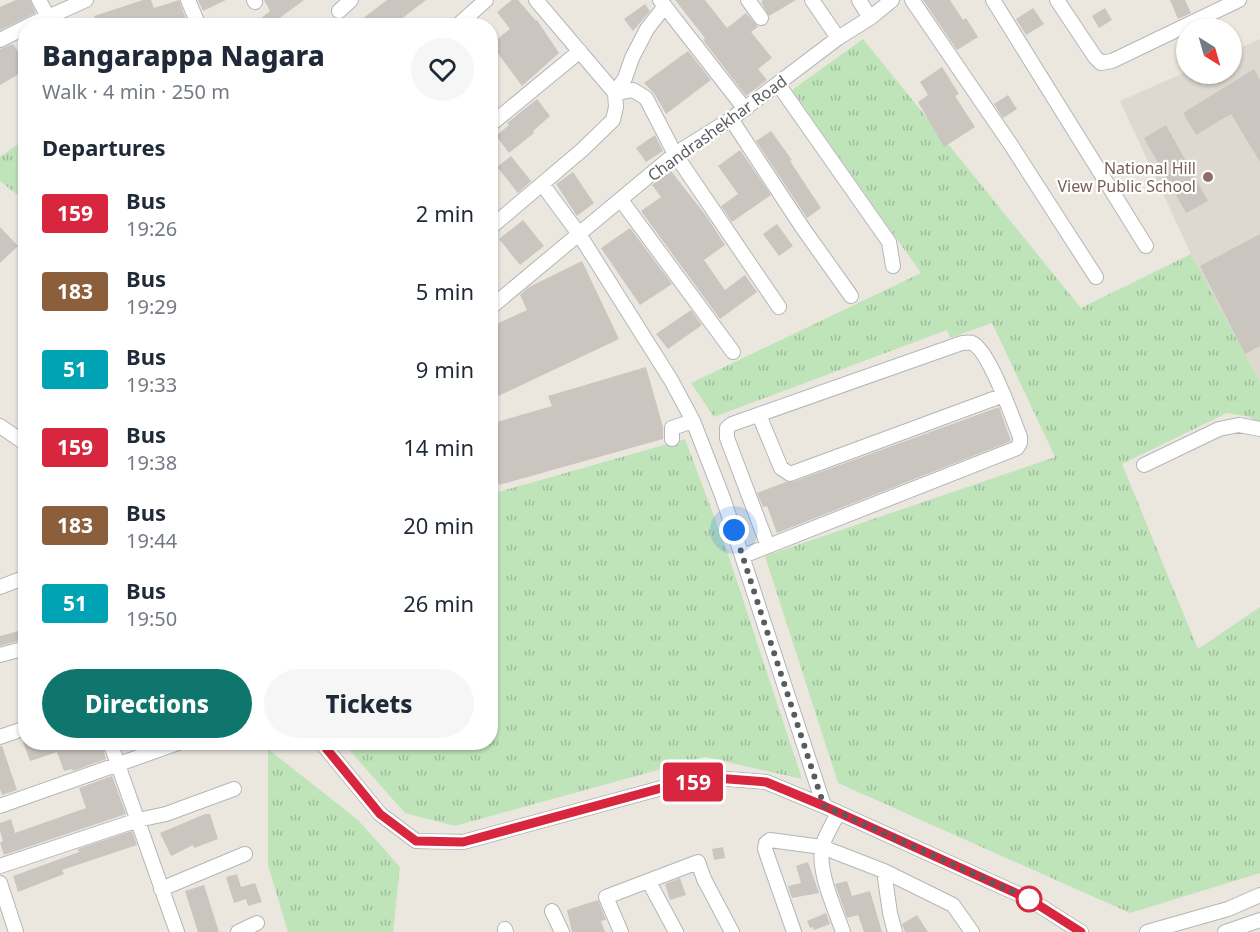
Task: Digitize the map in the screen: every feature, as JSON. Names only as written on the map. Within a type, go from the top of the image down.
[{"type":"street","points":[[39,0],[49,18]]},
{"type":"street","points":[[54,18],[86,0]]},
{"type":"street","points":[[188,0],[196,18]]},
{"type":"street","points":[[339,10],[351,0]]},
{"type":"street","points":[[466,18],[486,0]]},
{"type":"street","points":[[498,221],[582,150],[613,120],[616,106],[615,93],[536,0]]},
{"type":"street","points":[[748,0],[761,18]]},
{"type":"street","points":[[812,0],[838,38]]},
{"type":"street","points":[[859,0],[870,18]]},
{"type":"street","name":"Chandrashekhar Road","points":[[498,301],[675,154],[731,119],[892,0]]},
{"type":"street","points":[[912,0],[1011,145],[1096,277]]},
{"type":"street","points":[[993,0],[1146,246]]},
{"type":"street","points":[[1057,0],[1101,63],[1112,61],[1239,0]]},
{"type":"street","points":[[615,93],[625,78],[632,58],[662,3],[745,109]]},
{"type":"street","points":[[0,40],[18,31]]},
{"type":"street","points":[[498,118],[580,51]]},
{"type":"street","points":[[778,84],[889,242],[893,266]]},
{"type":"street","points":[[615,93],[633,90],[646,98],[675,154],[779,306]]},
{"type":"street","points":[[731,119],[802,227],[851,296]]},
{"type":"street","points":[[542,184],[579,234],[666,381],[693,421],[723,498],[824,806]]},
{"type":"street","points":[[621,200],[733,352]]},
{"type":"street","points":[[741,551],[1017,448],[1020,437],[1004,395],[979,349],[970,342],[962,343],[732,424],[726,432],[766,541]]},
{"type":"street","points":[[759,415],[781,468],[790,474],[1004,395]]},
{"type":"street","points":[[672,439],[672,428],[693,421]]},
{"type":"street","points":[[1144,465],[1228,426],[1239,425],[1260,429]]},
{"type":"street","points":[[0,426],[18,438]]},
{"type":"street","points":[[0,587],[18,580]]},
{"type":"street","points":[[0,655],[18,650]]},
{"type":"street","points":[[0,737],[18,731]]},
{"type":"street","points":[[113,750],[177,932]]},
{"type":"street","points":[[0,806],[160,750]]},
{"type":"street","points":[[328,750],[380,814],[416,841],[463,842],[669,786],[715,778],[766,782],[1029,899],[1081,932]]},
{"type":"street","points":[[0,866],[138,820],[165,814],[234,789]]},
{"type":"street","points":[[838,813],[822,847],[825,875],[843,932]]},
{"type":"street","points":[[794,932],[765,849],[766,843],[770,840],[822,847],[884,871],[953,905],[972,932]]},
{"type":"street","points":[[161,889],[245,854]]},
{"type":"street","points":[[621,932],[606,897],[698,862],[704,879],[732,932]]},
{"type":"street","points":[[884,871],[890,913],[896,932]]},
{"type":"street","points":[[649,882],[676,932]]},
{"type":"street","points":[[0,883],[16,932]]},
{"type":"street","points":[[1147,932],[1228,909],[1260,895]]},
{"type":"street","points":[[552,911],[562,932]]},
{"type":"street","points":[[1225,932],[1260,920]]},
{"type":"street","points":[[238,932],[257,924]]},
{"type":"shaded area","name":"National Hill View Public School","points":[[1260,39],[1260,382],[1191,254],[1120,101],[1176,76],[1176,84],[1242,84],[1242,47]]},
{"type":"green space","points":[[863,39],[1081,308],[1191,254],[1260,382],[1260,426],[1250,417],[1227,413],[1122,464],[1198,649],[1260,607],[1260,873],[1130,913],[838,783],[765,556],[1055,457],[992,323],[950,338],[947,330],[714,417],[691,383],[921,273],[792,90]]},
{"type":"green space","points":[[18,144],[18,195],[0,181],[0,157]]},
{"type":"green space","points":[[685,439],[727,551],[802,779],[705,757],[455,826],[405,813],[349,750],[498,750],[498,492]]},
{"type":"green space","points":[[269,750],[358,820],[400,867],[393,932],[288,932],[268,865]]},
{"type":"building","points":[[16,0],[30,0],[36,13],[25,18],[18,18],[18,22],[0,30],[0,7]]},
{"type":"building","points":[[143,0],[151,0],[154,8],[179,0],[186,18],[95,18],[94,16]]},
{"type":"building","points":[[198,0],[226,0],[203,11]]},
{"type":"building","points":[[264,0],[304,0],[280,18],[261,18],[270,11]]},
{"type":"building","points":[[387,0],[426,0],[402,18],[363,18]]},
{"type":"building","points":[[512,0],[518,0],[537,20],[559,53],[522,86],[498,53],[498,38],[510,29],[497,12]]},
{"type":"building","points":[[675,0],[705,0],[727,28],[746,13],[758,27],[751,32],[772,58],[758,69],[767,80],[746,96]]},
{"type":"building","points":[[763,0],[796,0],[769,16],[761,2]]},
{"type":"building","points":[[923,0],[950,0],[963,20],[966,18],[978,37],[957,50]]},
{"type":"building","points":[[1170,0],[1185,0],[1191,13],[1178,18]]},
{"type":"building","points":[[645,4],[650,11],[633,31],[624,19]]},
{"type":"building","points":[[1033,8],[1044,24],[1026,35],[1016,19]]},
{"type":"building","points":[[1105,8],[1112,20],[1099,28],[1092,16]]},
{"type":"building","points":[[13,44],[18,52],[18,75],[0,85],[0,49]]},
{"type":"building","points":[[688,51],[711,80],[666,114],[654,93],[644,83]]},
{"type":"building","points":[[942,67],[959,94],[955,96],[975,127],[944,147],[918,102],[928,95],[920,82]]},
{"type":"building","points":[[1254,69],[1260,80],[1260,162],[1231,114],[1196,135],[1183,113],[1230,84],[1242,84],[1242,76]]},
{"type":"building","points":[[1008,95],[1017,109],[1003,118],[994,104]]},
{"type":"building","points":[[537,99],[550,116],[533,131],[534,133],[509,153],[498,139],[498,134],[509,125],[507,123]]},
{"type":"building","points":[[1166,125],[1208,201],[1186,213],[1144,138]]},
{"type":"building","points":[[771,131],[792,160],[790,161],[821,208],[807,218],[756,141]]},
{"type":"building","points":[[655,135],[663,151],[646,162],[636,148]]},
{"type":"building","points":[[740,150],[771,195],[732,222],[721,206],[738,194],[718,166]]},
{"type":"building","points":[[511,156],[531,181],[518,193],[498,166]]},
{"type":"building","points":[[671,171],[707,217],[725,245],[704,260],[725,290],[745,275],[757,292],[720,319],[641,211],[661,197],[652,185]]},
{"type":"building","points":[[573,172],[594,203],[577,216],[556,184]]},
{"type":"building","points":[[523,220],[544,246],[520,265],[499,239]]},
{"type":"building","points":[[777,224],[793,246],[779,256],[763,234]]},
{"type":"building","points":[[0,227],[18,246],[0,263]]},
{"type":"building","points":[[630,228],[672,284],[640,305],[601,248]]},
{"type":"building","points":[[1260,234],[1260,346],[1245,354],[1200,266]]},
{"type":"building","points":[[582,261],[619,339],[498,396],[498,323],[527,310],[520,295],[529,287]]},
{"type":"building","points":[[691,310],[702,325],[668,349],[656,334]]},
{"type":"building","points":[[646,367],[663,427],[663,439],[499,485],[498,422],[552,406],[548,396]]},
{"type":"building","points":[[999,407],[1011,441],[777,533],[767,506],[763,507],[757,493],[786,482],[793,482]]},
{"type":"building","points":[[18,631],[18,641],[0,646],[0,636]]},
{"type":"building","points":[[0,746],[2,746],[17,790],[2,795],[0,789]]},
{"type":"building","points":[[26,750],[103,750],[106,759],[73,771],[72,769],[64,771],[57,752],[30,761]]},
{"type":"building","points":[[112,776],[126,814],[4,855],[0,843],[3,841],[0,823],[11,819],[15,833],[86,808],[79,788]]},
{"type":"building","points":[[210,814],[218,839],[194,848],[193,845],[171,856],[160,833]]},
{"type":"building","points":[[132,831],[137,845],[62,870],[64,874],[18,892],[13,876],[79,852],[78,849]]},
{"type":"building","points":[[723,847],[725,858],[714,860],[712,849]]},
{"type":"building","points":[[808,862],[819,893],[792,898],[788,886],[801,883],[796,866]]},
{"type":"building","points":[[237,874],[241,887],[255,883],[262,902],[248,906],[246,899],[234,903],[226,877]]},
{"type":"building","points":[[680,878],[686,895],[670,900],[665,884]]},
{"type":"building","points":[[847,881],[852,896],[870,891],[882,932],[864,932],[858,915],[847,918],[835,884]]},
{"type":"building","points":[[204,885],[219,932],[198,932],[185,891]]},
{"type":"building","points":[[598,900],[606,920],[601,921],[605,932],[572,932],[567,910]]},
{"type":"building","points":[[826,913],[830,924],[814,930],[813,927],[810,928],[807,921]]},
{"type":"building","points":[[917,915],[928,932],[905,932],[902,924]]},
{"type":"bus line","name":"159","points":[[328,750],[380,814],[416,841],[463,842],[669,786],[715,778],[766,782],[1029,899],[1081,932]]},
{"type":"place","name":"National Hill View Public School","points":[[1208,177]]},
{"type":"route","points":[[734,530],[824,806],[1029,899]]}]
